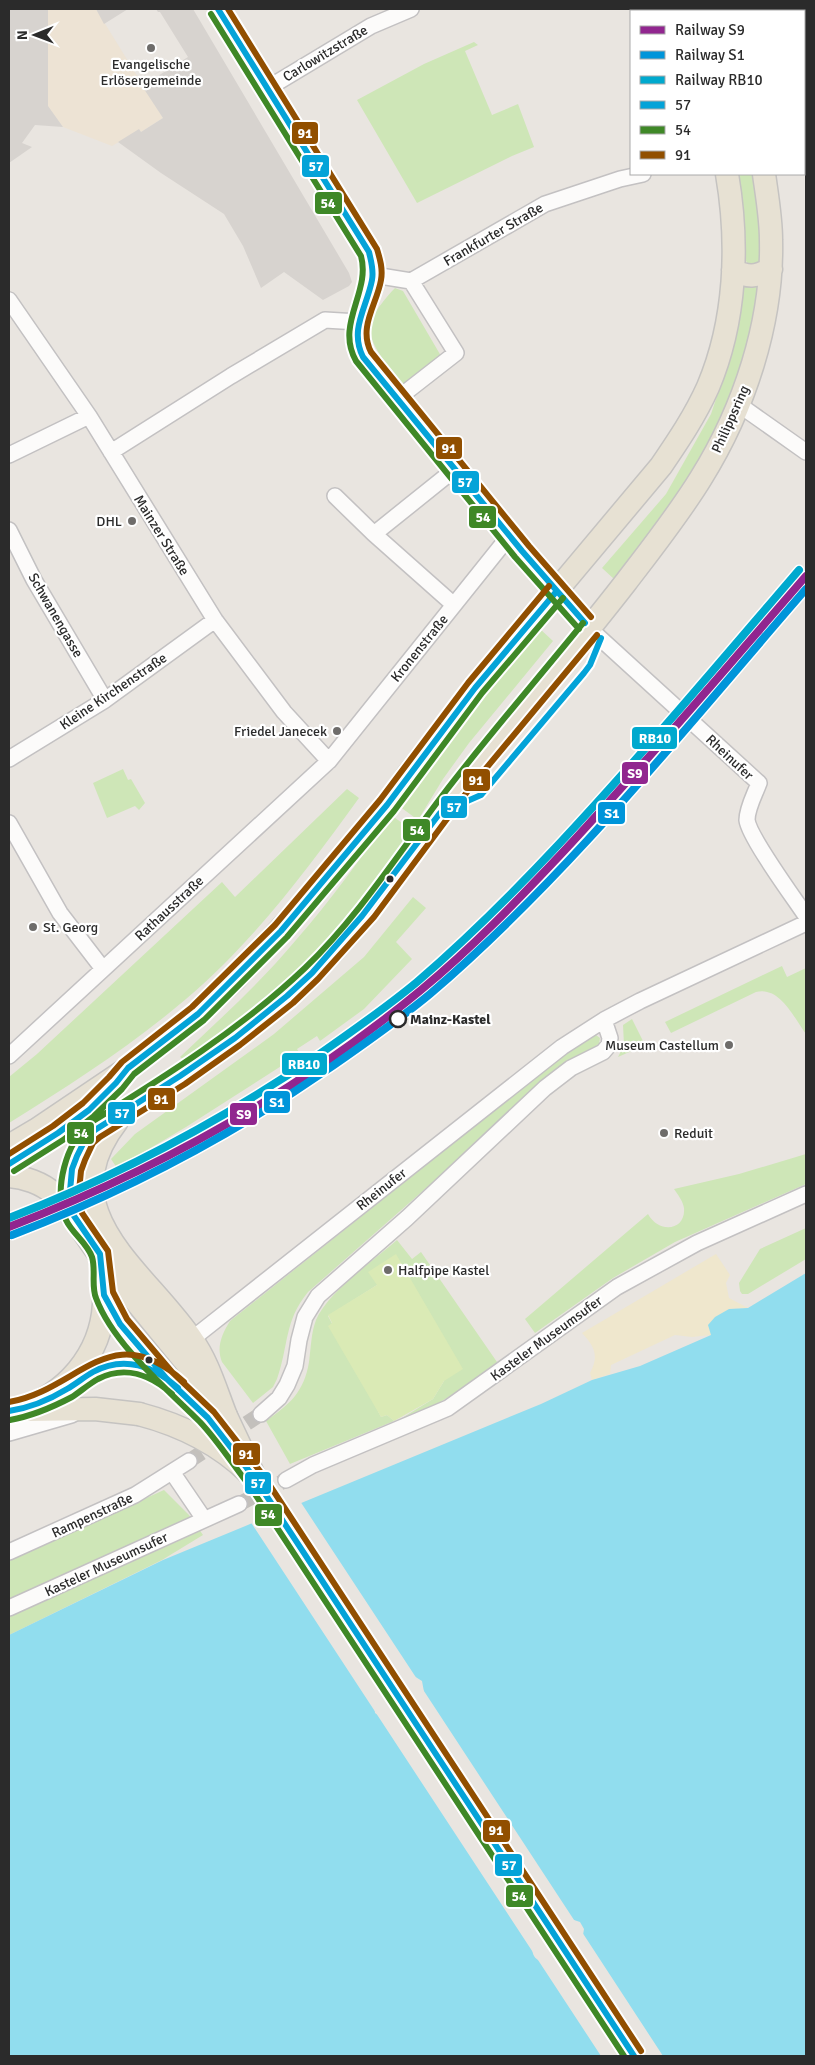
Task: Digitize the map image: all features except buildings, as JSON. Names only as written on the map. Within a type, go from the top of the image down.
[{"type":"main road","points":[[9,1146],[128,1068],[234,980],[304,904],[387,806],[408,774],[469,696],[661,466],[686,429],[707,389],[718,361],[725,332],[733,270],[732,210],[727,175]]},
{"type":"main road","name":"Philippsring","points":[[128,1110],[230,1042],[277,1005],[350,933],[478,762],[590,629],[659,539],[702,478],[738,404],[759,341],[766,308],[771,269],[770,217],[764,175]]},
{"type":"main road","points":[[733,270],[745,276],[759,275],[771,269]]},
{"type":"main road","points":[[9,1164],[62,1130],[84,1113],[128,1068]]},
{"type":"main road","points":[[12,1417],[58,1391],[80,1370],[95,1343],[102,1318],[110,1264],[108,1235],[96,1213],[91,1182],[93,1169],[102,1144],[118,1120],[128,1110]]},
{"type":"main road","points":[[63,1194],[86,1138],[95,1130],[128,1110]]},
{"type":"main road","points":[[9,1176],[29,1180],[63,1194],[74,1216],[156,1325],[194,1354]]},
{"type":"main road","points":[[110,1264],[194,1354],[256,1480],[634,2056]]},
{"type":"main road","points":[[12,1417],[80,1409],[113,1410],[139,1414],[161,1420],[202,1438],[239,1464],[256,1480]]},
{"type":"street","points":[[218,9],[369,252],[373,262],[374,275],[358,322],[356,337],[360,351],[397,399],[556,592],[590,629]]},
{"type":"street","name":"Carlowitzstraße","points":[[268,88],[371,26],[411,9]]},
{"type":"street","name":"Frankfurter Straße","points":[[411,281],[545,204],[620,178],[637,175]]},
{"type":"street","points":[[374,275],[411,281],[456,353],[397,399]]},
{"type":"street","name":"Mainzer Straße","points":[[9,300],[89,416],[215,620],[284,712],[329,761]]},
{"type":"street","points":[[111,452],[231,376],[325,320],[358,322]]},
{"type":"street","points":[[738,404],[806,452]]},
{"type":"street","points":[[9,455],[89,416]]},
{"type":"street","points":[[374,534],[455,469]]},
{"type":"street","points":[[335,496],[374,534],[454,605]]},
{"type":"street","name":"Schwanengasse","points":[[9,530],[34,580],[105,700]]},
{"type":"street","name":"Kronenstraße","points":[[329,761],[510,535]]},
{"type":"street","name":"Kleine Kirchenstraße","points":[[9,759],[105,700],[215,620]]},
{"type":"street","name":"Rheinufer","points":[[590,629],[758,783],[749,808],[747,821],[756,840],[806,916]]},
{"type":"street","name":"Rathausstraße","points":[[9,1056],[329,761]]},
{"type":"street","points":[[9,823],[60,913],[103,969]]},
{"type":"street","name":"Rheinufer","points":[[194,1354],[562,1047],[604,1020],[640,1001],[806,924]]},
{"type":"street","points":[[261,1414],[279,1398],[287,1385],[295,1366],[305,1318],[318,1296],[414,1211],[545,1088],[571,1068],[603,1052],[609,1045],[610,1038],[604,1020]]},
{"type":"street","name":"Kasteler Museumsufer","points":[[286,1480],[313,1465],[448,1408],[617,1287],[697,1243],[806,1194]]},
{"type":"street","points":[[189,1461],[172,1472],[204,1519]]},
{"type":"street","name":"Rampenstraße","points":[[9,1552],[122,1502],[172,1472]]},
{"type":"street","name":"Kasteler Museumsufer","points":[[9,1608],[204,1519],[221,1514],[239,1504]]},
{"type":"shaded area","points":[[9,9],[48,9],[48,106],[63,127],[35,125],[22,143],[32,147],[9,163]]},
{"type":"shaded area","points":[[48,9],[96,9],[163,118],[141,132],[139,130],[112,146],[63,127],[48,107]]},
{"type":"shaded area","points":[[96,9],[128,9],[104,24]]},
{"type":"shaded area","points":[[156,9],[193,9],[349,273],[352,282],[349,286],[323,300],[284,272],[261,288],[243,246],[224,214],[118,142],[139,129],[141,132],[163,118],[142,86],[188,57],[160,12]]},
{"type":"green space","points":[[474,42],[478,45],[465,51],[492,115],[518,104],[534,147],[417,203],[357,100],[424,64]]},
{"type":"green space","points":[[736,175],[754,175],[762,235],[760,265],[749,265],[743,257]]},
{"type":"green space","points":[[744,282],[760,284],[755,323],[718,429],[665,518],[614,579],[602,568],[666,494],[711,414],[728,363],[740,313]]},
{"type":"green space","points":[[395,288],[403,291],[441,356],[404,387],[376,348],[370,331],[370,323],[374,314]]},
{"type":"green space","points":[[539,628],[553,641],[469,743],[443,779],[418,820],[399,806]]},
{"type":"green space","points":[[123,769],[128,780],[131,779],[145,803],[139,810],[135,806],[107,818],[93,783]]},
{"type":"green space","points":[[347,789],[359,798],[320,852],[257,929],[211,977],[122,1049],[9,1123],[9,1077],[37,1054],[222,882],[235,897]]},
{"type":"green space","points":[[391,815],[412,830],[366,896],[326,943],[282,986],[234,1025],[184,1060],[180,1057],[283,956],[334,894]]},
{"type":"green space","points":[[413,897],[426,908],[396,942],[412,959],[364,1009],[320,1041],[317,1036],[297,1049],[300,1054],[186,1127],[117,1168],[111,1159],[135,1134],[274,1034],[364,957]]},
{"type":"green space","points":[[782,966],[787,977],[806,968],[806,1034],[786,1005],[779,998],[765,991],[756,992],[671,1033],[665,1022]]},
{"type":"green space","points":[[632,1019],[645,1045],[618,1057],[624,1045],[623,1025]]},
{"type":"green space","points":[[596,1035],[600,1038],[599,1044],[549,1080],[308,1292],[300,1303],[291,1323],[277,1379],[273,1387],[253,1403],[222,1362],[220,1356],[221,1341],[230,1321],[579,1043]]},
{"type":"green space","points":[[806,1154],[806,1184],[675,1242],[613,1278],[535,1333],[525,1319],[648,1214],[659,1225],[665,1227],[671,1227],[681,1221],[684,1208],[674,1189],[739,1174]]},
{"type":"green space","points":[[806,1228],[806,1259],[748,1294],[742,1294],[739,1283],[760,1249]]},
{"type":"green space","points":[[397,1240],[412,1259],[421,1252],[497,1362],[466,1386],[437,1404],[402,1418],[433,1399],[444,1381],[377,1285],[328,1316],[381,1417],[387,1415],[394,1421],[290,1464],[266,1421],[289,1403],[304,1381],[309,1362],[314,1325],[322,1309],[341,1288]]},
{"type":"green space","points":[[396,1254],[463,1369],[444,1381],[433,1399],[394,1421],[387,1415],[381,1417],[328,1326],[332,1323],[328,1315],[377,1285],[368,1272]]},
{"type":"green space","points":[[164,1490],[189,1515],[203,1535],[162,1560],[9,1635],[9,1560]]},
{"type":"sand","points":[[716,1254],[730,1275],[726,1283],[729,1298],[748,1308],[729,1309],[711,1335],[692,1337],[675,1335],[611,1365],[610,1374],[592,1380],[590,1373],[595,1357],[593,1347],[582,1333]]},
{"type":"water","points":[[806,1273],[806,2056],[9,2056],[9,1635],[163,1560],[541,1404],[592,1380],[640,1366],[711,1335],[708,1325],[715,1317],[729,1309],[748,1308]],"holes":[[[414,1676],[422,1681],[424,1692],[381,1717],[375,1713],[374,1702]],[[574,1920],[580,1922],[584,1929],[583,1935],[543,1962],[536,1958],[533,1954],[533,1946]]]},
{"type":"pier","points":[[300,1501],[417,1679],[376,1704],[377,1711],[383,1715],[422,1690],[422,1688],[576,1923],[535,1948],[536,1956],[542,1959],[582,1932],[663,2056],[601,2056],[250,1521]]},
{"type":"tunnel","points":[[189,1461],[261,1414]]},
{"type":"tunnel","points":[[239,1504],[286,1480]]},
{"type":"rail line","name":"RB10","points":[[9,1218],[131,1165],[247,1101],[321,1053],[417,982],[490,915],[559,844],[651,742],[799,570]]},
{"type":"rail line","name":"S9","points":[[9,1227],[119,1180],[172,1154],[224,1125],[276,1095],[326,1062],[421,990],[477,940],[564,851],[656,749],[806,576]]},
{"type":"rail line","name":"S1","points":[[12,1235],[97,1200],[218,1138],[296,1091],[419,1003],[481,948],[579,850],[806,589]]},
{"type":"transit line","name":"57","points":[[218,9],[369,252],[373,276],[358,327],[359,347],[363,357],[522,551],[585,623]]},
{"type":"transit line","name":"91","points":[[228,9],[377,249],[382,276],[367,325],[368,343],[371,352],[529,546],[591,617]]},
{"type":"transit line","name":"54","points":[[211,14],[361,256],[363,269],[349,334],[356,361],[515,557],[579,629]]},
{"type":"transit line","name":"91","points":[[9,1154],[53,1126],[83,1103],[122,1062],[192,1007],[275,925],[380,800],[468,683],[549,586]]},
{"type":"transit line","name":"57","points":[[9,1164],[58,1133],[89,1110],[128,1068],[198,1014],[281,931],[387,805],[475,688],[556,592]]},
{"type":"transit line","name":"54","points":[[14,1171],[63,1140],[94,1116],[122,1089],[134,1074],[204,1020],[287,937],[394,811],[482,693],[563,598]]},
{"type":"transit line","name":"54","points":[[583,623],[459,774],[343,928],[305,968],[255,1011],[202,1051],[90,1123],[74,1142],[68,1154],[64,1167],[61,1195],[62,1208],[66,1220],[87,1247],[92,1257],[96,1298],[115,1332],[142,1365],[207,1429],[249,1485],[624,2056]]},
{"type":"transit line","name":"91","points":[[597,635],[473,784],[374,917],[318,979],[293,1003],[240,1045],[185,1084],[93,1143],[81,1171],[79,1191],[82,1213],[108,1251],[113,1292],[127,1319],[172,1372],[214,1412],[263,1475],[641,2051]]},
{"type":"transit line","name":"57","points":[[601,638],[590,665],[584,673],[481,795],[440,813],[362,916],[312,973],[235,1038],[180,1076],[95,1130],[86,1138],[72,1169],[70,1191],[74,1216],[100,1254],[104,1295],[120,1324],[166,1378],[208,1418],[256,1480],[634,2056]]},
{"type":"transit line","name":"91","points":[[9,1402],[34,1395],[95,1362],[115,1356],[136,1355],[158,1363],[184,1382]]},
{"type":"transit line","name":"57","points":[[9,1411],[46,1400],[93,1372],[116,1364],[138,1365],[149,1369],[169,1380],[178,1388]]},
{"type":"transit line","name":"54","points":[[10,1420],[50,1408],[72,1397],[98,1379],[118,1373],[137,1374],[146,1377],[172,1394]]},
{"type":"place","name":"Evangelische Erlösergemeinde","points":[[151,48]]},
{"type":"place","name":"DHL","points":[[132,521]]},
{"type":"place","name":"Friedel Janecek","points":[[337,731]]},
{"type":"place","name":"St. Georg","points":[[33,927]]},
{"type":"place","name":"Mainz-Kastel","points":[[398,1019]]},
{"type":"place","name":"Museum Castellum","points":[[729,1045]]},
{"type":"place","name":"Reduit","points":[[664,1133]]},
{"type":"place","name":"Halfpipe Kastel","points":[[388,1270]]}]
